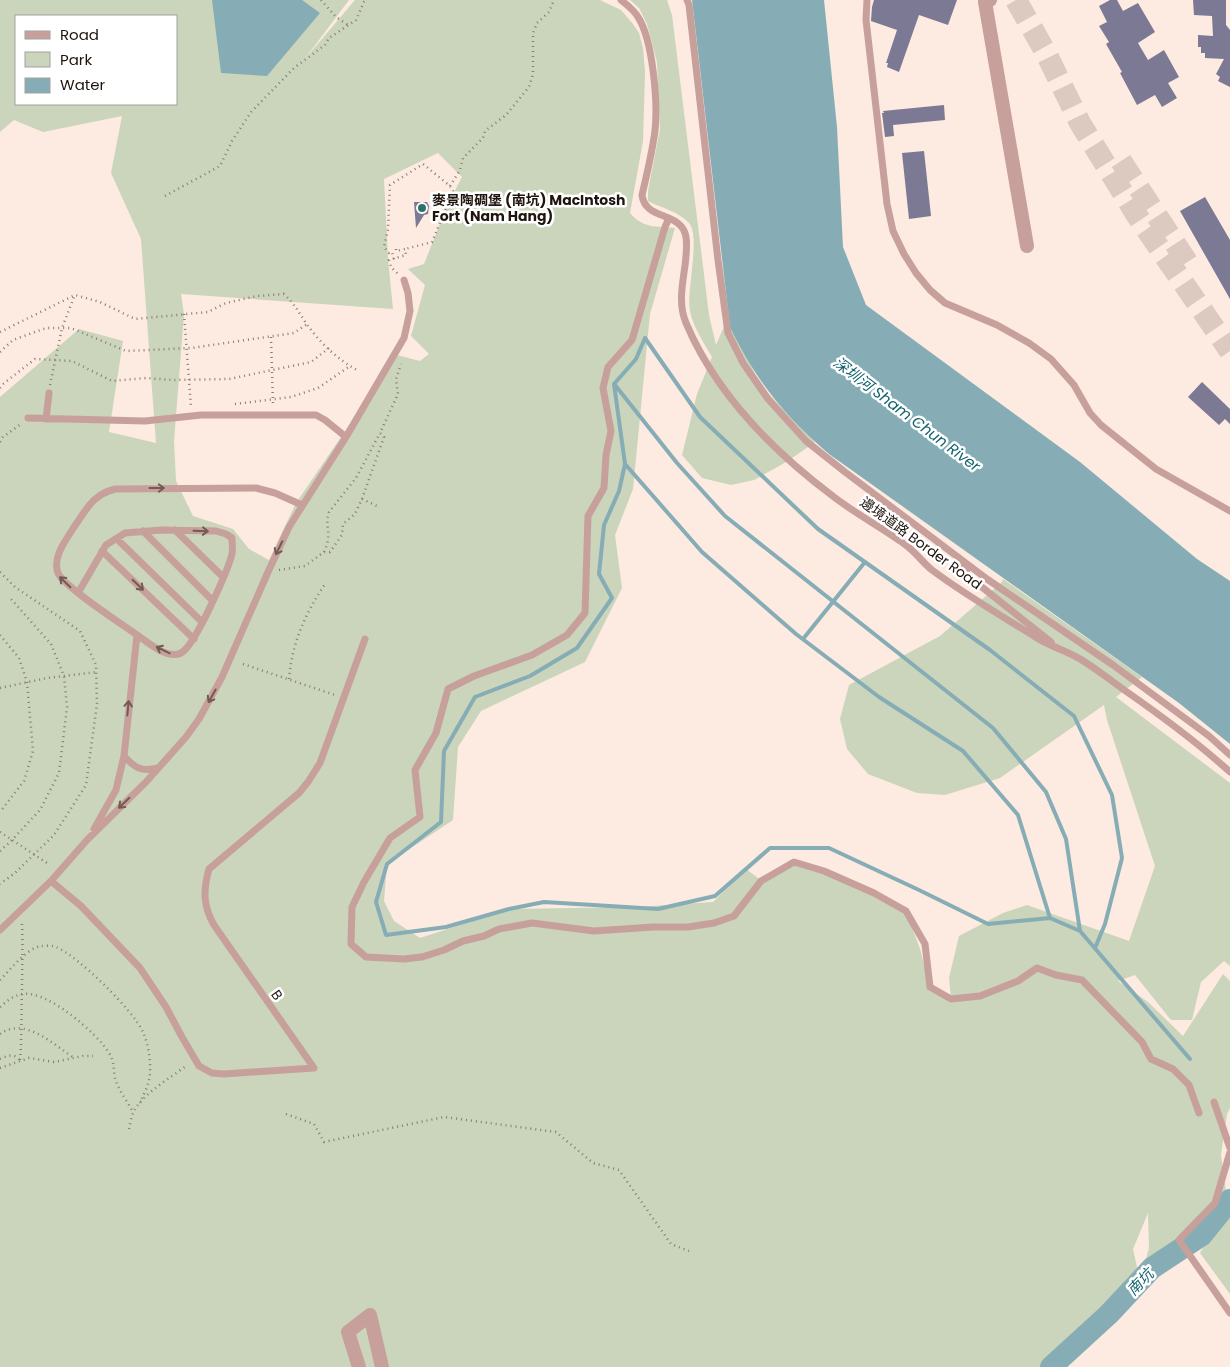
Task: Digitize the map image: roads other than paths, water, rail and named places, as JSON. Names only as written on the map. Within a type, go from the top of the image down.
[{"type":"street","points":[[990,0],[985,2],[1028,246]]},
{"type":"street","points":[[358,1367],[348,1332],[370,1315],[382,1367]]},
{"type":"lane","name":"邊境道路 Border Road","points":[[621,0],[637,15],[644,28],[650,50],[653,77],[655,128],[642,196],[643,202],[647,209],[677,222],[683,228],[686,239],[681,304],[686,322],[701,351],[730,397],[760,432],[835,497],[906,544],[931,569],[1037,638],[1083,660],[1148,706],[1230,772]]},
{"type":"lane","points":[[687,0],[728,333],[743,363],[768,399],[806,441],[961,560],[1113,665],[1209,736],[1230,755]]},
{"type":"lane","points":[[867,0],[866,20],[887,204],[893,231],[916,273],[930,290],[945,303],[997,325],[1029,343],[1051,359],[1074,386],[1090,413],[1100,425],[1156,469],[1230,511]]},
{"type":"lane","points":[[669,218],[632,340],[608,368],[603,388],[611,431],[606,455],[604,488],[588,516],[585,613],[567,636],[532,655],[474,676],[448,689],[436,733],[415,770],[420,817],[390,838],[364,882],[352,907],[351,944],[366,957],[404,959],[422,957],[499,929],[532,923],[594,931],[688,927],[714,923],[734,916],[761,881],[794,862],[824,870],[874,893],[906,912],[925,944],[930,987],[951,999],[980,996],[1018,981],[1037,968],[1056,975],[1082,980],[1142,1042],[1151,1060],[1173,1069],[1189,1085],[1199,1113]]},
{"type":"lane","points":[[0,930],[51,882],[87,840],[158,768],[186,737],[199,719],[222,677],[289,527],[346,437],[404,338],[410,311],[404,280]]},
{"type":"lane","points":[[46,418],[49,393]]},
{"type":"lane","points":[[28,418],[144,421],[191,416],[316,415],[346,437]]},
{"type":"lane","points":[[78,593],[106,545],[125,533],[175,530],[216,531],[226,534],[232,538],[232,556],[194,639],[181,653],[164,653],[78,593],[58,574],[56,563],[61,546],[94,499],[103,492],[115,488],[256,488],[275,493],[302,505]]},
{"type":"lane","points":[[175,530],[223,577]]},
{"type":"lane","points":[[144,531],[212,601]]},
{"type":"lane","points":[[116,538],[202,622]]},
{"type":"lane","points":[[102,552],[194,639]]},
{"type":"lane","points":[[961,560],[968,576],[1061,650]]},
{"type":"lane","points":[[87,840],[116,790],[124,756],[137,635]]},
{"type":"lane","name":"B","points":[[51,882],[81,906],[140,968],[166,1007],[199,1066],[212,1073],[224,1074],[314,1068],[214,925],[207,912],[204,900],[205,883],[209,869],[299,793],[320,763],[365,639]]},
{"type":"lane","points":[[124,756],[134,767],[151,770],[158,768]]},
{"type":"lane","points":[[1214,1102],[1230,1148]]},
{"type":"lane","points":[[1230,1152],[1216,1203],[1179,1240],[1230,1313]]},
{"type":"water","points":[[212,0],[302,0],[320,13],[267,76],[221,73]]},
{"type":"water","name":"深圳河 Sham Chun River","points":[[692,0],[824,0],[837,127],[843,247],[866,305],[1080,462],[1197,559],[1230,581],[1230,744],[1179,703],[829,454],[798,425],[761,381],[730,327]]},
{"type":"waterway","points":[[1095,948],[1105,924],[1122,858],[1112,795],[1074,716],[990,650],[818,529],[700,417],[645,338],[636,359],[614,384],[625,464],[619,491],[604,525],[599,574],[612,598],[577,648],[530,676],[475,697],[444,751],[441,822],[387,864],[376,902],[386,935],[446,927],[509,909],[544,902],[658,909],[715,896],[770,848],[829,848],[988,924],[1050,918],[1080,931],[1190,1059]]},
{"type":"waterway","points":[[615,385],[677,463],[725,516],[993,728],[1046,792],[1066,839],[1080,931]]},
{"type":"waterway","points":[[625,464],[702,552],[796,634],[879,697],[963,751],[1018,815],[1050,918]]},
{"type":"waterway","points":[[803,639],[865,562]]},
{"type":"waterway","name":"南坑","points":[[1051,1367],[1109,1314],[1152,1268],[1202,1235],[1230,1200]]},
{"type":"tunnel","points":[[1016,0],[1046,53],[1080,123],[1136,214],[1230,351]]},
{"type":"tunnel","points":[[1121,161],[1191,268]]},
{"type":"place","name":"麥景陶碉堡 (南坑) MacIntosh Fort (Nam Hang)","points":[[422,208]]}]
